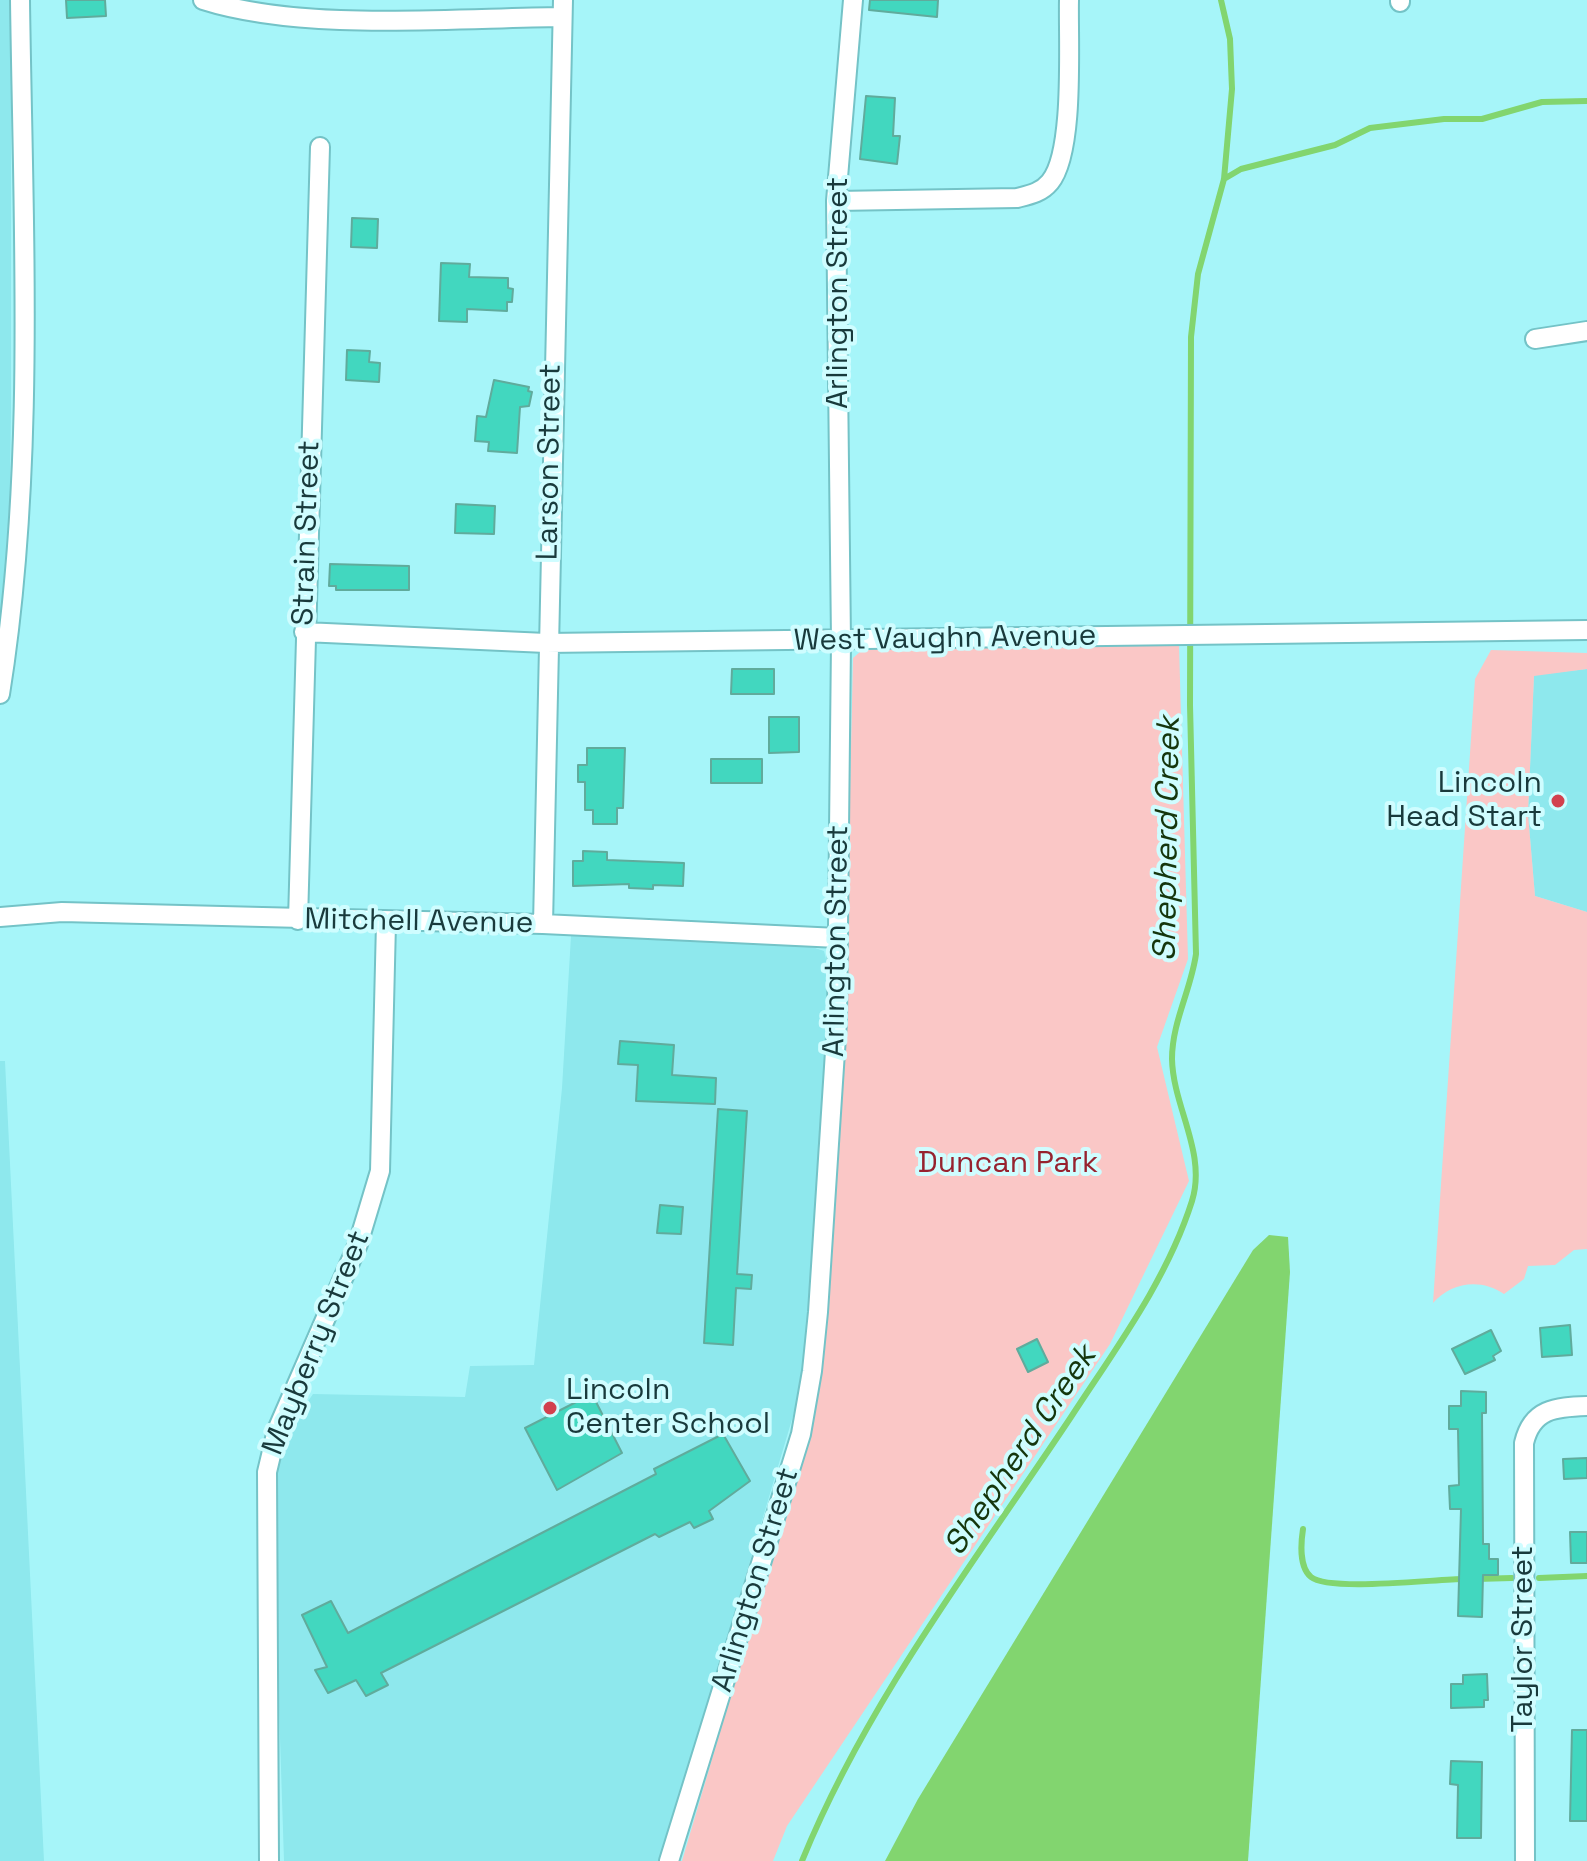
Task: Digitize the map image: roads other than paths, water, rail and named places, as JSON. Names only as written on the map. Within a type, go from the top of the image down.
[{"type":"street","points":[[0,694],[16,567],[20,462],[23,274],[20,0]]},
{"type":"street","points":[[203,0],[243,13],[362,19],[562,8]]},
{"type":"street","name":"Arlington Street","points":[[669,1861],[807,1406],[832,1105],[838,938],[841,641],[836,201],[853,0]]},
{"type":"street","points":[[836,201],[930,202],[1017,198],[1038,192],[1051,182],[1059,164],[1066,130],[1069,0]]},
{"type":"street","name":"Larson Street","points":[[543,924],[546,643],[562,8]]},
{"type":"street","name":"Strain Street","points":[[298,920],[320,147]]},
{"type":"street","points":[[1535,339],[1587,331]]},
{"type":"street","name":"West Vaughn Avenue","points":[[304,632],[546,643],[1587,630]]},
{"type":"street","name":"Mitchell Avenue","points":[[0,917],[62,912],[386,923],[543,924],[838,938]]},
{"type":"street","name":"Mayberry Street","points":[[269,1861],[267,1472],[277,1430],[358,1244],[380,1171],[386,923]]},
{"type":"street","name":"Taylor Street","points":[[1525,1861],[1524,1443],[1534,1419],[1555,1407],[1587,1406]]},
{"type":"waterway","name":"Shepherd Creek","points":[[802,1861],[828,1802],[891,1688],[1139,1313],[1169,1258],[1192,1201],[1195,1183],[1193,1148],[1178,1095],[1172,1059],[1175,1032],[1196,954],[1190,705],[1191,337],[1198,274],[1224,179],[1232,89],[1230,39],[1221,0]]},
{"type":"waterway","name":"Shepherd Creek","points":[[1224,179],[1241,169],[1335,145],[1370,128],[1444,119],[1482,119],[1542,102],[1587,101]]},
{"type":"waterway","points":[[1303,1529],[1301,1547],[1304,1567],[1311,1577],[1322,1581],[1360,1584],[1464,1579]]},
{"type":"waterway","points":[[1539,1578],[1587,1576]]},
{"type":"waterway","points":[[1476,1579],[1512,1578]]},
{"type":"place","name":"Lincoln Head Start","points":[[1558,801]]},
{"type":"place","name":"Lincoln Center School","points":[[550,1408]]},
{"type":"park label","name":"Duncan Park","points":[[1008,1164]]}]
